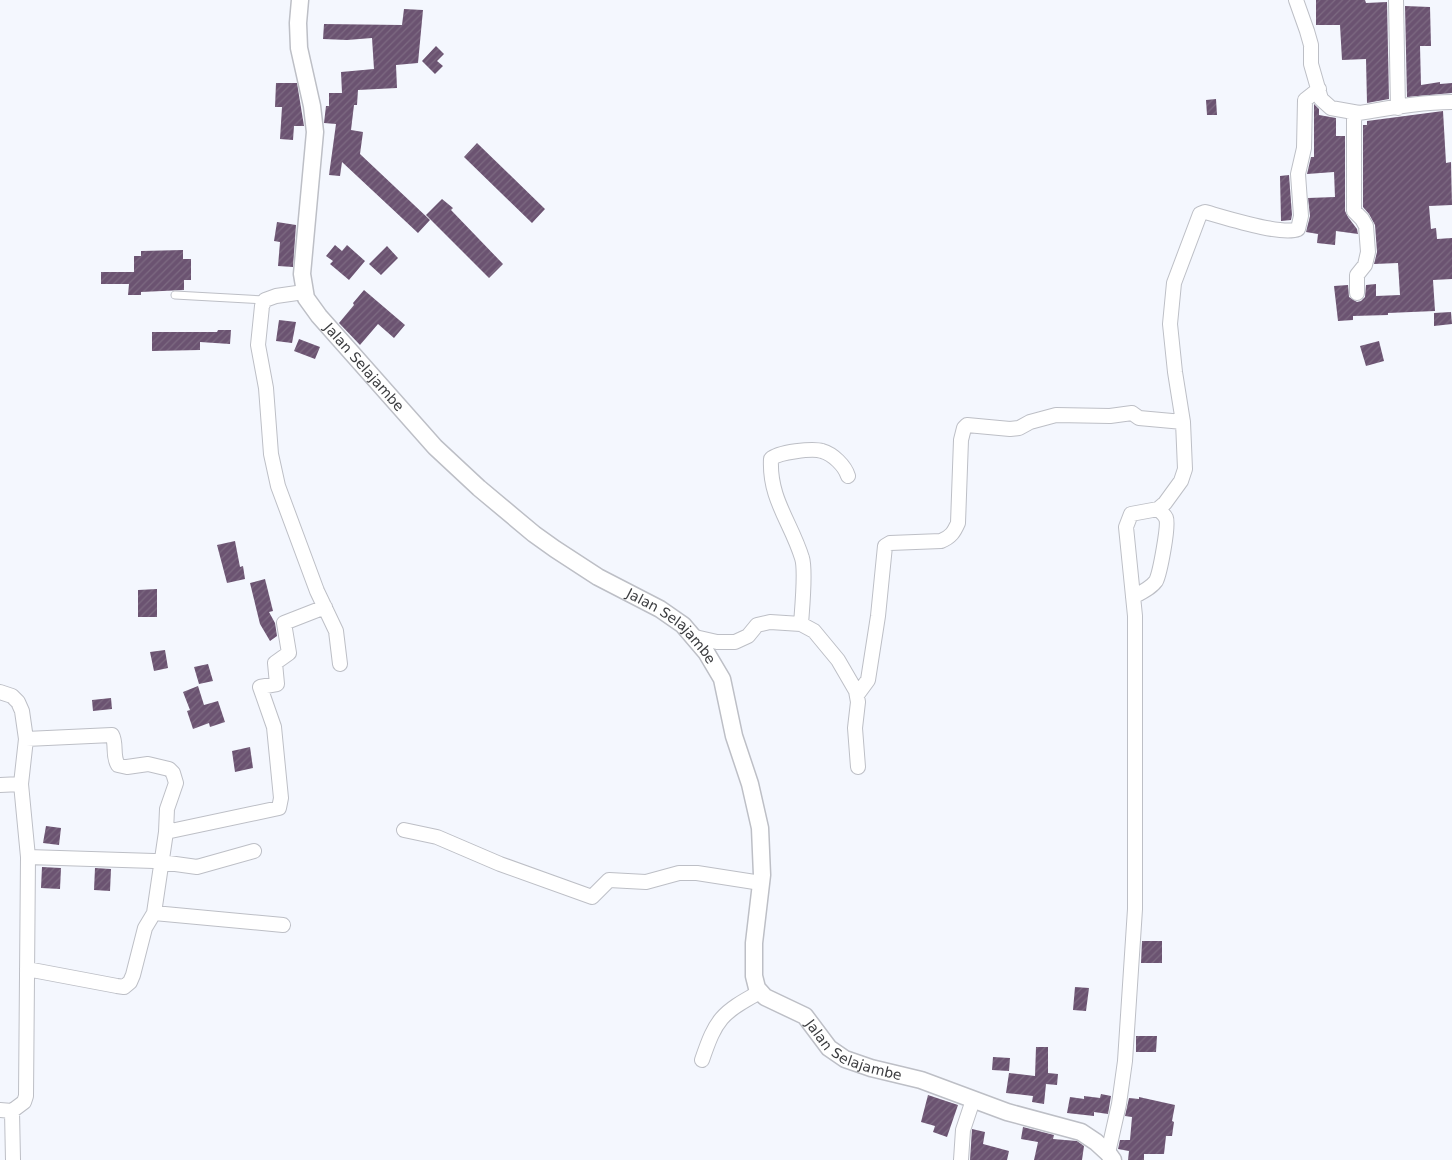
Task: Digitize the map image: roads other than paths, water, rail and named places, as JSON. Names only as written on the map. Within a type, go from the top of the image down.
[{"type":"street","name":"Jalan Selajambe","points":[[300,0],[298,23],[299,48],[312,106],[315,132],[302,274],[304,292],[309,304],[435,447],[472,482],[545,542],[598,577],[668,614],[683,625],[695,637],[719,672],[726,690],[734,736],[750,784],[758,820],[762,860],[754,943],[754,976],[757,988],[765,997],[806,1016],[823,1040],[840,1057],[865,1066],[921,1080],[1035,1121],[1081,1132],[1096,1142],[1110,1156]]},
{"type":"street","points":[[1296,0],[1308,31],[1311,45],[1311,64],[1321,99],[1327,106],[1354,113],[1416,104],[1452,102]]},
{"type":"street","points":[[1396,0],[1398,108]]},
{"type":"street","points":[[1110,1156],[1125,1061],[1134,943],[1135,616],[1126,527],[1128,518],[1134,513],[1158,509],[1165,503],[1185,470],[1183,422],[1170,324],[1174,283],[1197,220],[1200,214],[1204,212],[1261,226],[1293,231],[1298,229],[1301,216],[1298,174],[1304,148],[1304,100],[1319,88]]},
{"type":"street","points":[[1354,113],[1354,211],[1366,226],[1368,252],[1365,264],[1357,275],[1357,293]]},
{"type":"street","points":[[304,292],[276,296],[266,300],[262,306],[258,345],[266,388],[271,454],[278,486],[317,591],[336,631],[340,664]]},
{"type":"street","points":[[857,695],[868,680],[878,616],[885,546],[890,543],[941,541],[949,538],[955,531],[958,523],[962,440],[964,428],[967,425],[1010,429],[1019,428],[1030,422],[1056,415],[1110,416],[1132,413],[1139,418],[1183,422]]},
{"type":"street","points":[[801,624],[803,560],[795,538],[777,502],[772,485],[772,459],[775,455],[785,453],[823,451],[842,465],[846,469],[848,476]]},
{"type":"street","points":[[1133,597],[1152,586],[1157,579],[1167,519],[1158,509]]},
{"type":"street","points":[[166,832],[279,808],[282,798],[274,727],[260,687],[277,684],[275,663],[289,653],[284,623],[325,607]]},
{"type":"street","points":[[695,637],[717,642],[735,642],[748,636],[762,623],[770,622],[801,624],[814,631],[838,660],[857,695],[855,728],[858,767]]},
{"type":"street","points":[[0,692],[12,696],[18,702],[22,711],[26,739],[21,784],[28,857],[26,1096],[24,1102],[6,1110],[13,1160]]},
{"type":"street","points":[[26,739],[112,735],[115,761],[118,765],[148,764],[169,769],[173,773],[176,784],[167,809],[166,832],[154,913],[145,928],[130,982],[124,987],[27,970]]},
{"type":"street","points":[[0,785],[21,784]]},
{"type":"street","points":[[404,830],[437,837],[500,864],[592,897],[608,880],[646,882],[679,873],[697,873],[761,883]]},
{"type":"street","points":[[28,857],[161,862],[197,868],[254,851]]},
{"type":"street","points":[[154,913],[283,924]]},
{"type":"street","points":[[702,1060],[711,1033],[723,1016],[736,1005],[760,992]]},
{"type":"street","points":[[961,1160],[963,1130],[973,1100]]},
{"type":"lane","points":[[175,294],[266,300]]}]
